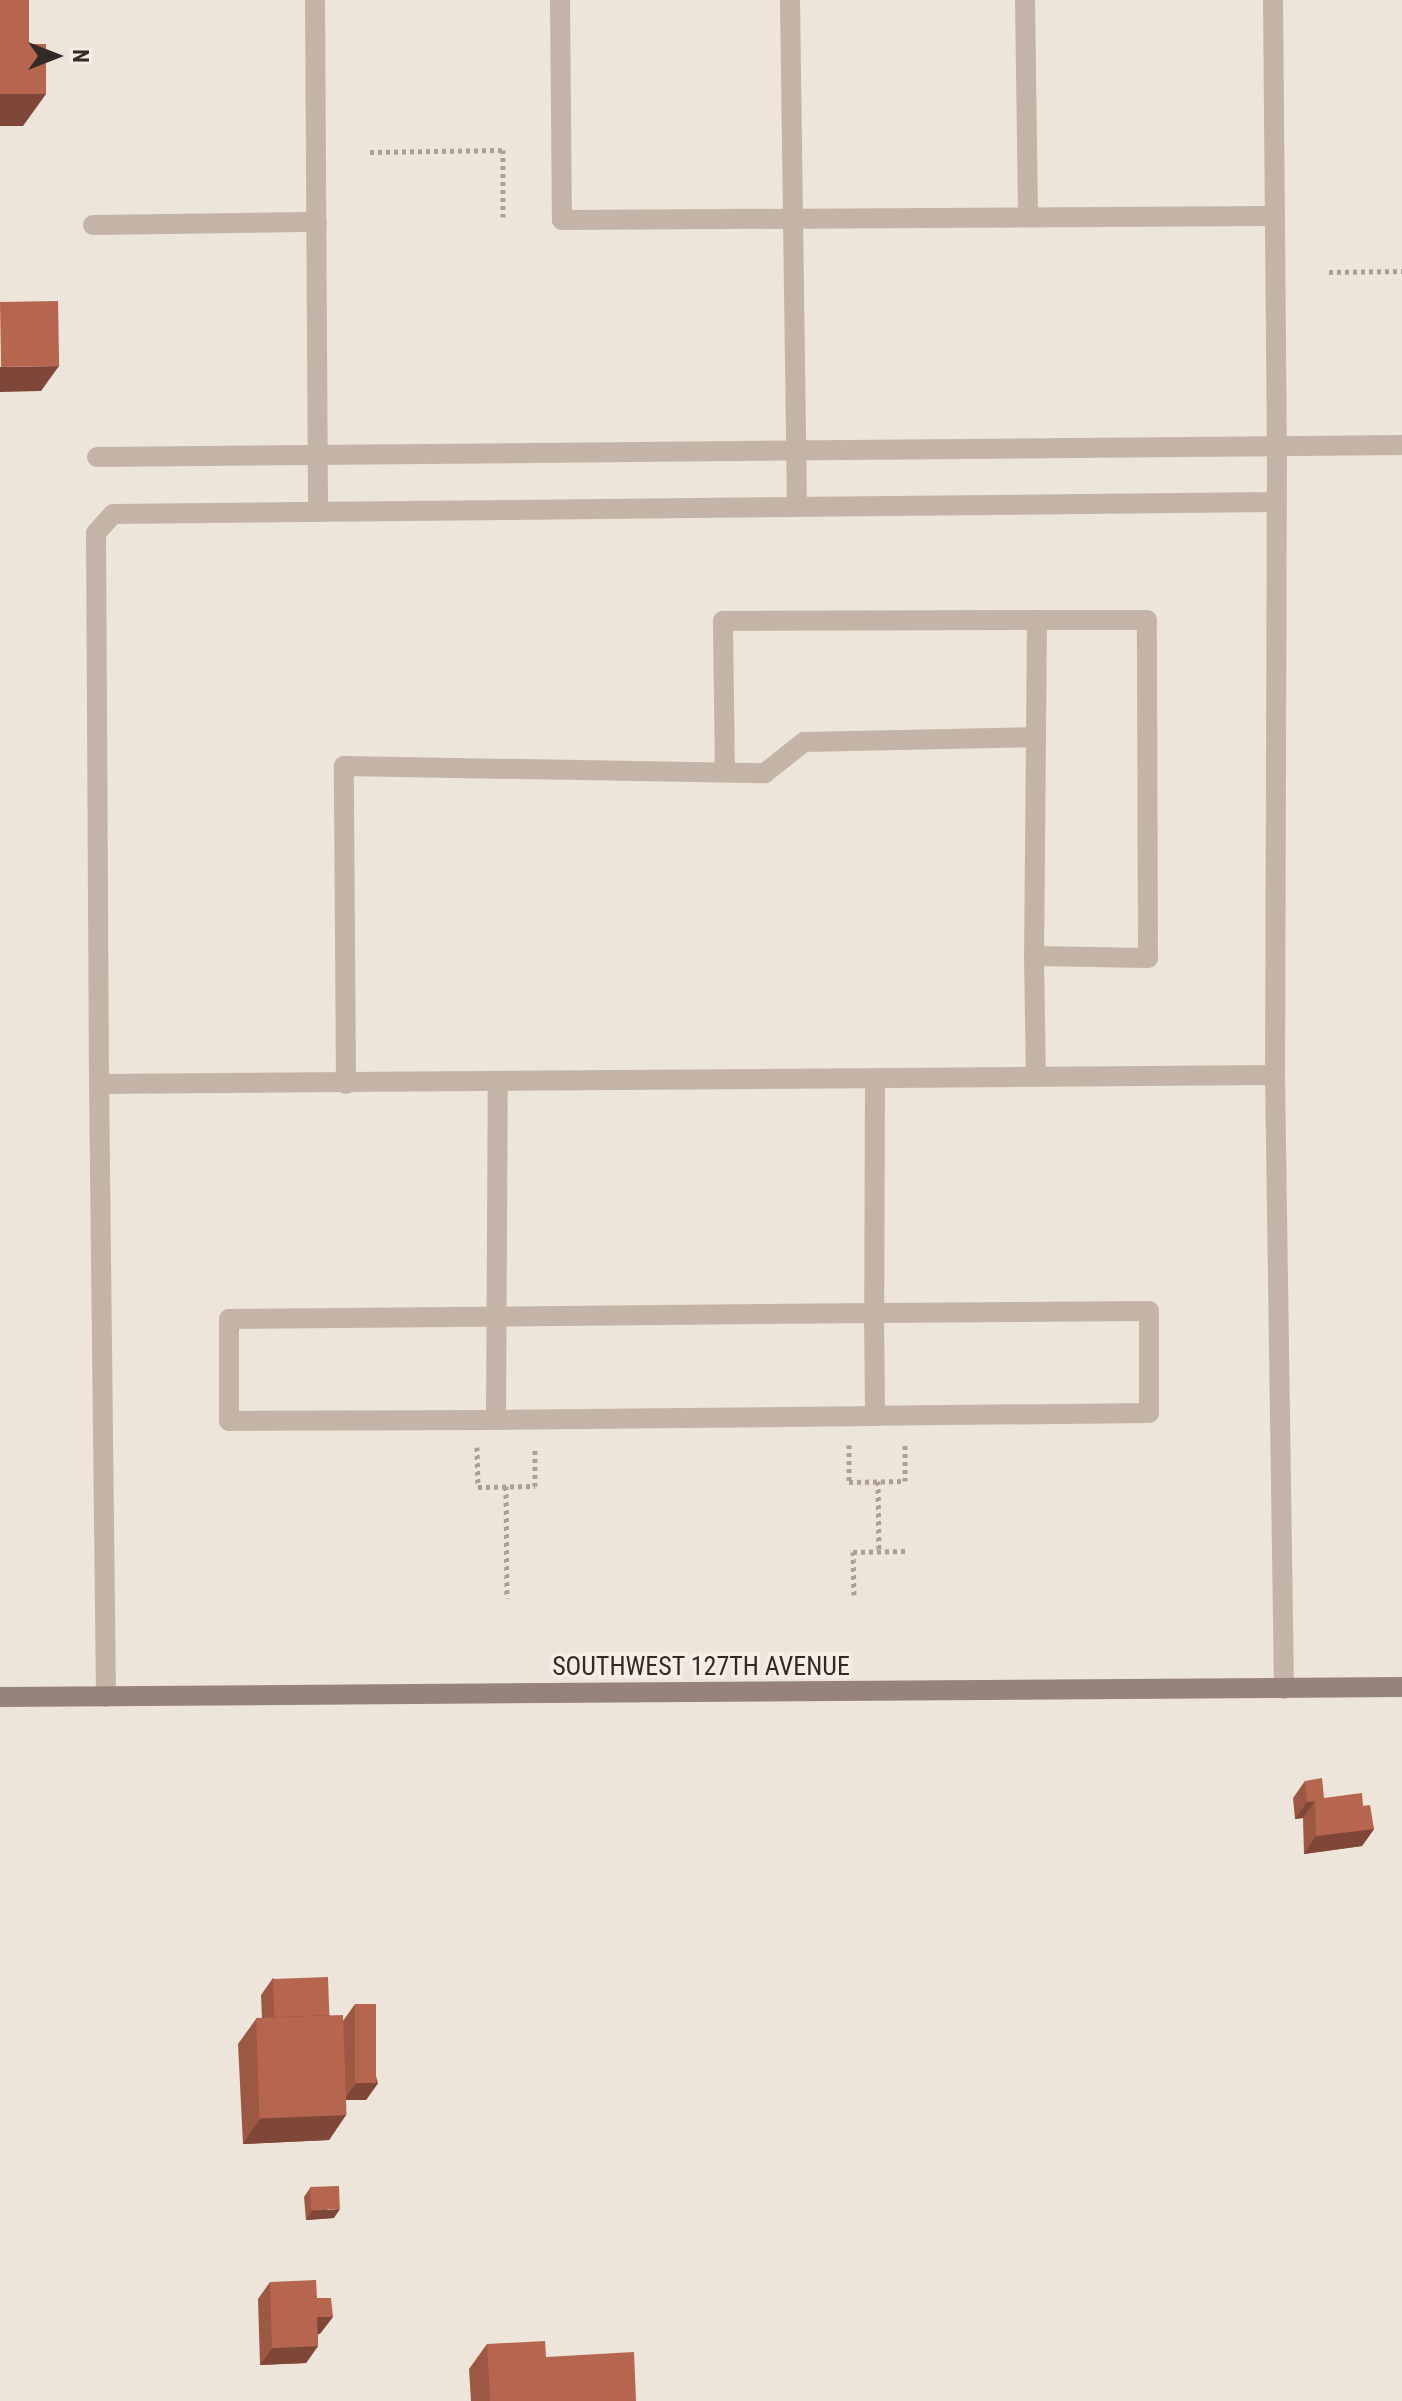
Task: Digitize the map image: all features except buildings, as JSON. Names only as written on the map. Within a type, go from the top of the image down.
[{"type":"street","points":[[315,0],[318,510]]},
{"type":"street","points":[[560,0],[562,220],[1275,216]]},
{"type":"street","points":[[790,0],[797,507]]},
{"type":"street","points":[[1025,0],[1028,217]]},
{"type":"street","points":[[1273,0],[1277,446],[1275,1075],[1284,1689]]},
{"type":"street","points":[[93,225],[317,222]]},
{"type":"street","points":[[97,457],[1402,445]]},
{"type":"street","points":[[106,1697],[96,533],[113,514],[1276,502]]},
{"type":"street","points":[[1036,1077],[1037,620]]},
{"type":"street","points":[[725,772],[723,621],[1147,620],[1148,958],[1034,956]]},
{"type":"street","points":[[346,1084],[344,766],[765,773],[804,742],[1036,737]]},
{"type":"street","points":[[99,1084],[1275,1075]]},
{"type":"street","points":[[875,1079],[875,1416]]},
{"type":"street","points":[[496,1420],[498,1082]]},
{"type":"street","points":[[1149,1311],[1149,1413],[229,1421],[229,1319],[498,1316],[1149,1311]]},
{"type":"street","name":"SOUTHWEST 127TH AVENUE","points":[[0,1697],[1402,1687]]},
{"type":"path","points":[[370,152],[503,150],[503,217]]},
{"type":"path","points":[[1329,272],[1402,271]]},
{"type":"path","points":[[849,1437],[849,1482],[905,1481],[905,1435]]},
{"type":"path","points":[[477,1440],[478,1487],[535,1486],[535,1440]]},
{"type":"path","points":[[878,1481],[879,1552]]},
{"type":"path","points":[[506,1486],[507,1598]]},
{"type":"path","points":[[854,1595],[853,1552],[906,1551]]}]
